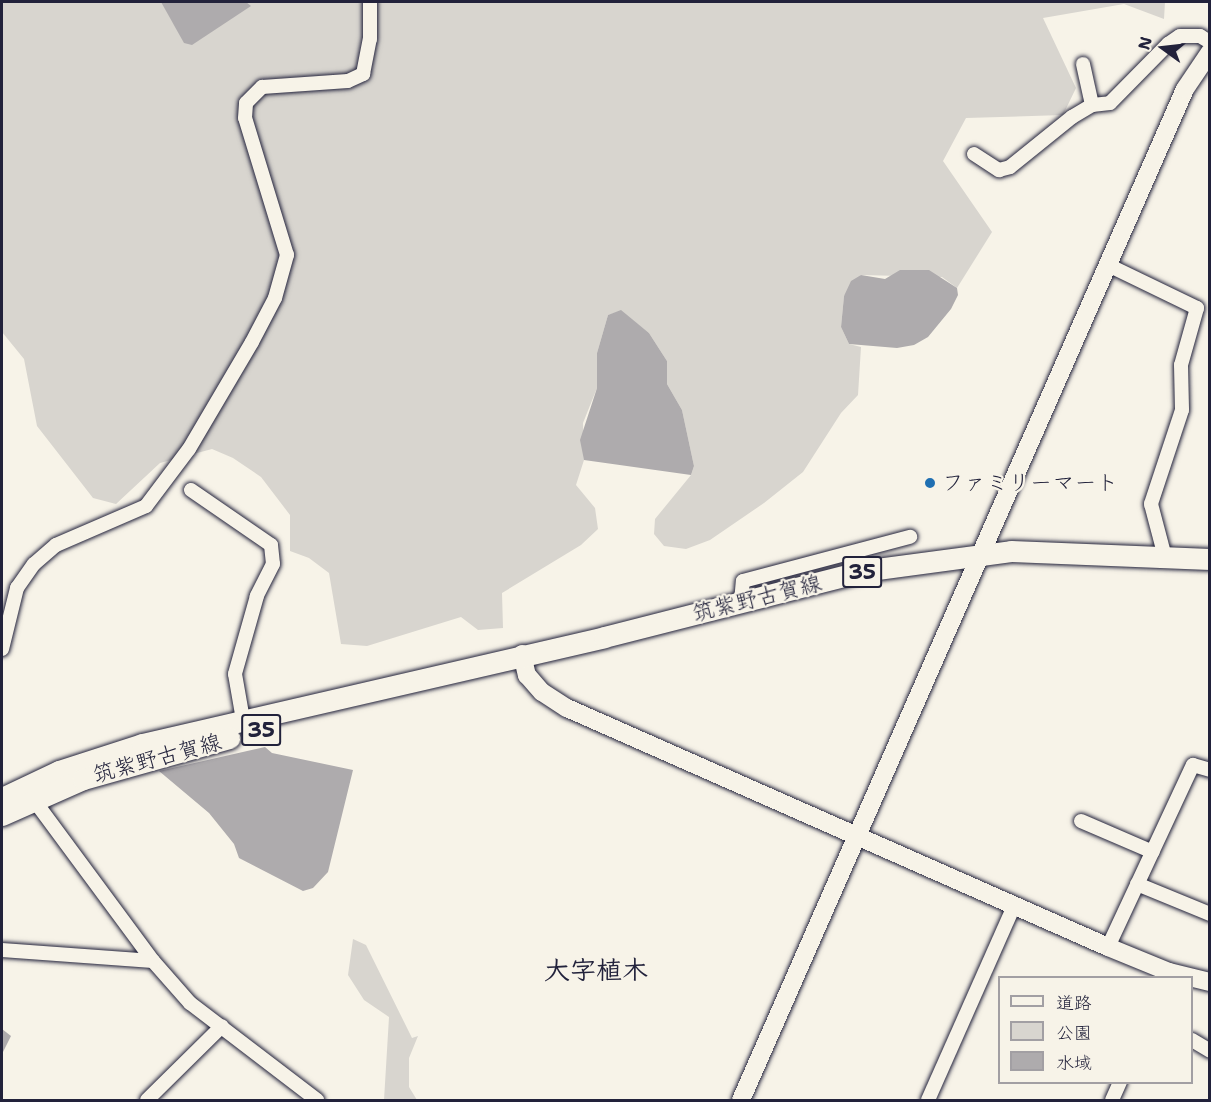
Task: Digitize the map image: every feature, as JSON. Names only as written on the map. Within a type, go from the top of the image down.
[{"type":"main road","name":"筑紫野古賀線","points":[[2,815],[27,792],[142,744],[862,572],[983,553],[1209,559]]},
{"type":"main road","name":"筑紫野古賀線","points":[[2,798],[129,764],[493,674],[522,654]]},
{"type":"street","points":[[2,649],[16,588],[34,564],[56,545],[146,506],[189,448],[252,342],[275,298],[287,255],[246,118],[246,103],[262,87],[348,81],[363,74],[370,39],[369,2]]},
{"type":"street","points":[[974,154],[999,170],[1010,168],[1092,105],[1110,103],[1180,36],[1200,36],[1209,42]]},
{"type":"street","points":[[741,1101],[1185,89],[1209,52]]},
{"type":"street","points":[[1083,64],[1092,105]]},
{"type":"street","points":[[1108,265],[1203,306],[1181,365],[1182,411],[1151,504],[1165,557]]},
{"type":"street","points":[[191,490],[271,545],[273,564],[257,596],[235,674],[243,720]]},
{"type":"street","points":[[741,602],[743,581],[910,537]]},
{"type":"street","points":[[522,654],[527,675],[542,692],[567,708],[1168,975]]},
{"type":"street","points":[[1108,947],[1193,765],[1209,770]]},
{"type":"street","points":[[27,792],[153,961],[190,1003],[316,1101]]},
{"type":"street","points":[[1081,821],[1152,852]]},
{"type":"street","points":[[1137,884],[1209,914]]},
{"type":"street","points":[[928,1101],[1014,906]]},
{"type":"street","points":[[2,950],[153,961]]},
{"type":"street","points":[[1193,979],[1209,982]]},
{"type":"street","points":[[147,1101],[222,1026]]},
{"type":"street","points":[[1193,1041],[1209,1051]]},
{"type":"street","points":[[1113,1101],[1120,1084]]},
{"type":"green space","points":[[2,2],[1165,2],[1164,19],[1124,4],[1043,18],[1076,88],[1063,115],[966,118],[943,161],[992,232],[957,288],[942,277],[861,275],[844,296],[841,327],[849,344],[861,347],[858,395],[841,413],[803,472],[764,503],[710,540],[686,549],[664,546],[654,534],[655,519],[691,475],[694,466],[682,410],[667,384],[667,361],[649,333],[621,311],[608,315],[597,353],[597,388],[583,423],[584,460],[576,485],[595,508],[598,529],[581,545],[502,593],[503,628],[478,630],[461,617],[367,646],[341,644],[329,573],[309,558],[290,551],[290,515],[261,477],[233,458],[212,449],[160,463],[116,504],[93,498],[37,426],[24,359],[2,332]]},
{"type":"green space","points":[[353,939],[366,945],[412,1038],[418,1036],[409,1058],[409,1087],[417,1100],[384,1100],[389,1017],[364,1000],[348,975]]},
{"type":"water","points":[[161,2],[246,2],[251,6],[192,45],[184,43]]},
{"type":"water","points":[[900,270],[929,270],[957,288],[958,295],[951,309],[928,337],[914,345],[897,348],[849,344],[841,327],[844,296],[851,281],[861,275],[885,279]]},
{"type":"water","points":[[621,310],[649,333],[667,361],[667,384],[682,410],[694,466],[691,475],[584,460],[580,440],[597,388],[597,353],[608,315]]},
{"type":"water","points":[[265,747],[272,753],[353,770],[328,872],[313,888],[303,891],[239,858],[234,844],[209,813],[159,771]]},
{"type":"water","points":[[2,1029],[11,1036],[2,1054]]},
{"type":"place","name":"ファミリーマート","points":[[930,483]]},
{"type":"district","name":"大字植木","points":[[596,970]]}]
